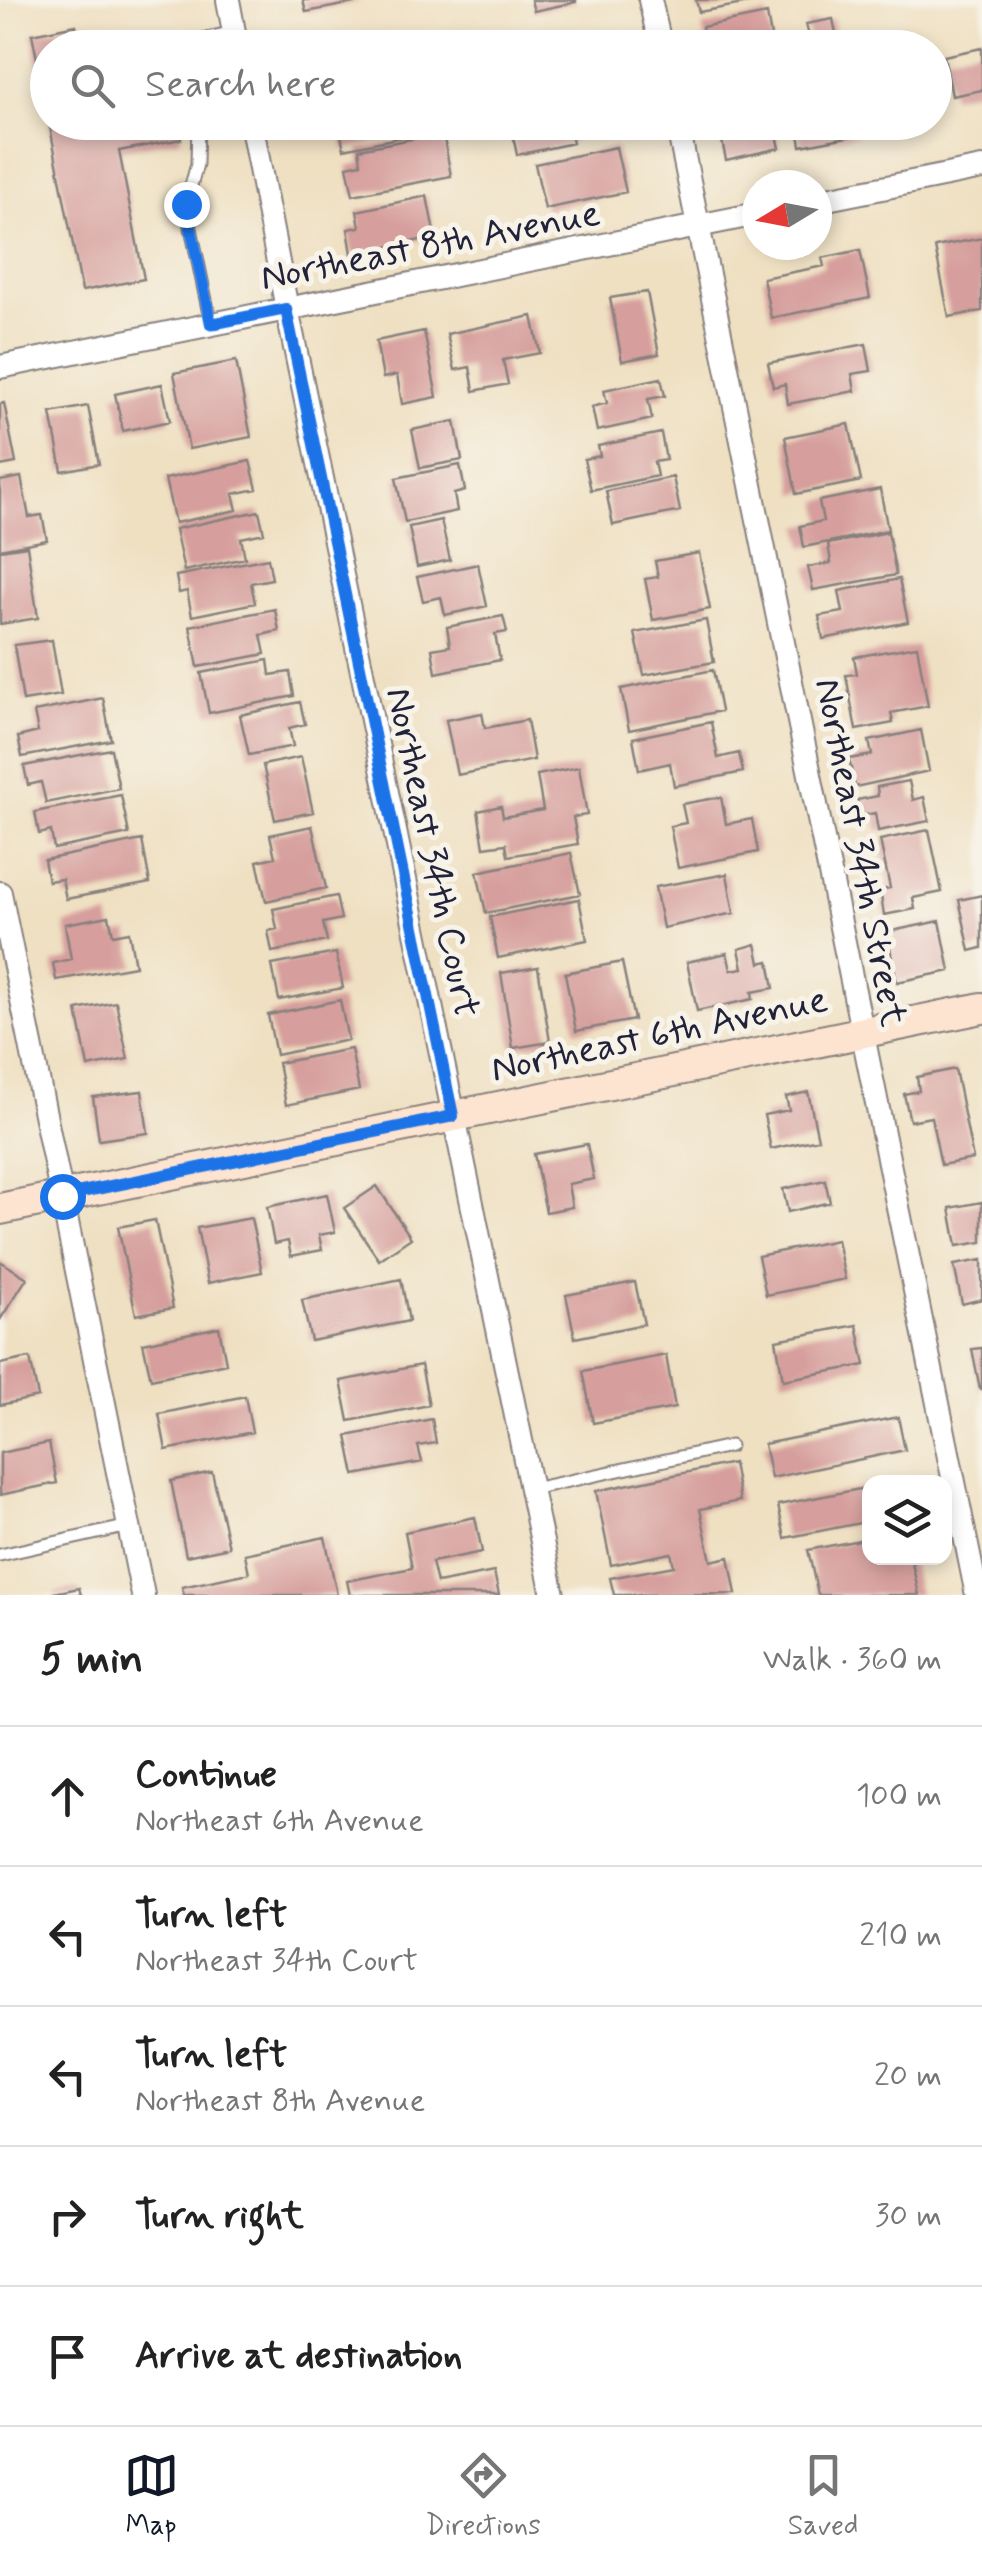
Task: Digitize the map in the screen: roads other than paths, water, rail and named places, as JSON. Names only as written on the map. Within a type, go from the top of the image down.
[{"type":"street","points":[[228,0],[234,30]]},
{"type":"street","points":[[650,0],[657,30]]},
{"type":"street","name":"Northeast 34th Court","points":[[255,140],[286,309],[554,1595]]},
{"type":"street","name":"Northeast 34th Street","points":[[681,140],[977,1595]]},
{"type":"street","points":[[832,199],[982,168]]},
{"type":"street","name":"Northeast 8th Avenue","points":[[0,367],[742,217]]},
{"type":"street","points":[[0,893],[143,1595]]},
{"type":"street","name":"Northeast 6th Avenue","points":[[0,1208],[982,1008]]},
{"type":"lane","points":[[198,140],[197,164],[186,204],[211,324]]},
{"type":"lane","points":[[532,1489],[730,1446]]},
{"type":"lane","points":[[0,1555],[129,1526]]}]
